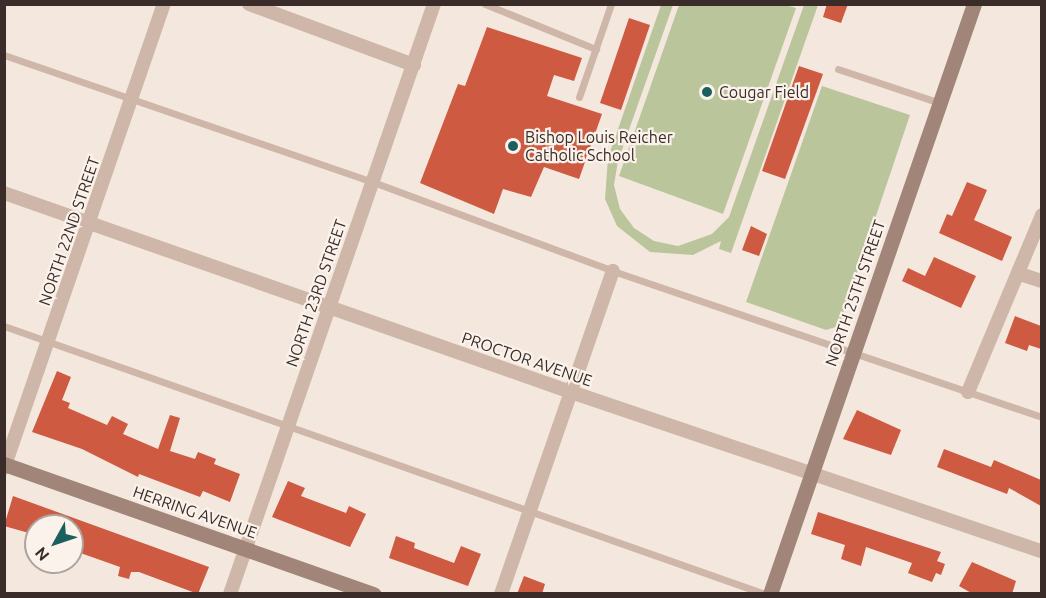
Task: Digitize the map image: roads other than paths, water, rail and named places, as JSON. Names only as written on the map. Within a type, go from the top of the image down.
[{"type":"main road","name":"NORTH 25TH STREET","points":[[770,594],[974,4]]},
{"type":"main road","name":"HERRING AVENUE","points":[[5,465],[374,594]]},
{"type":"street","name":"NORTH 22ND STREET","points":[[5,465],[164,4]]},
{"type":"street","points":[[249,4],[414,64]]},
{"type":"street","name":"NORTH 23RD STREET","points":[[230,594],[434,4]]},
{"type":"street","name":"PROCTOR AVENUE","points":[[4,193],[571,392],[1041,551]]},
{"type":"street","points":[[968,392],[1020,274],[1041,215]]},
{"type":"street","points":[[501,594],[614,271]]},
{"type":"street","points":[[1020,274],[1041,281]]},
{"type":"lane","points":[[485,4],[596,48]]},
{"type":"lane","points":[[579,97],[611,4]]},
{"type":"lane","points":[[4,56],[373,182],[614,271],[1041,417]]},
{"type":"lane","points":[[838,69],[940,103]]},
{"type":"lane","points":[[4,326],[288,424],[765,594]]},
{"type":"place","name":"Cougar Field","points":[[707,92]]},
{"type":"place","name":"Bishop Louis Reicher Catholic School","points":[[513,146]]}]
